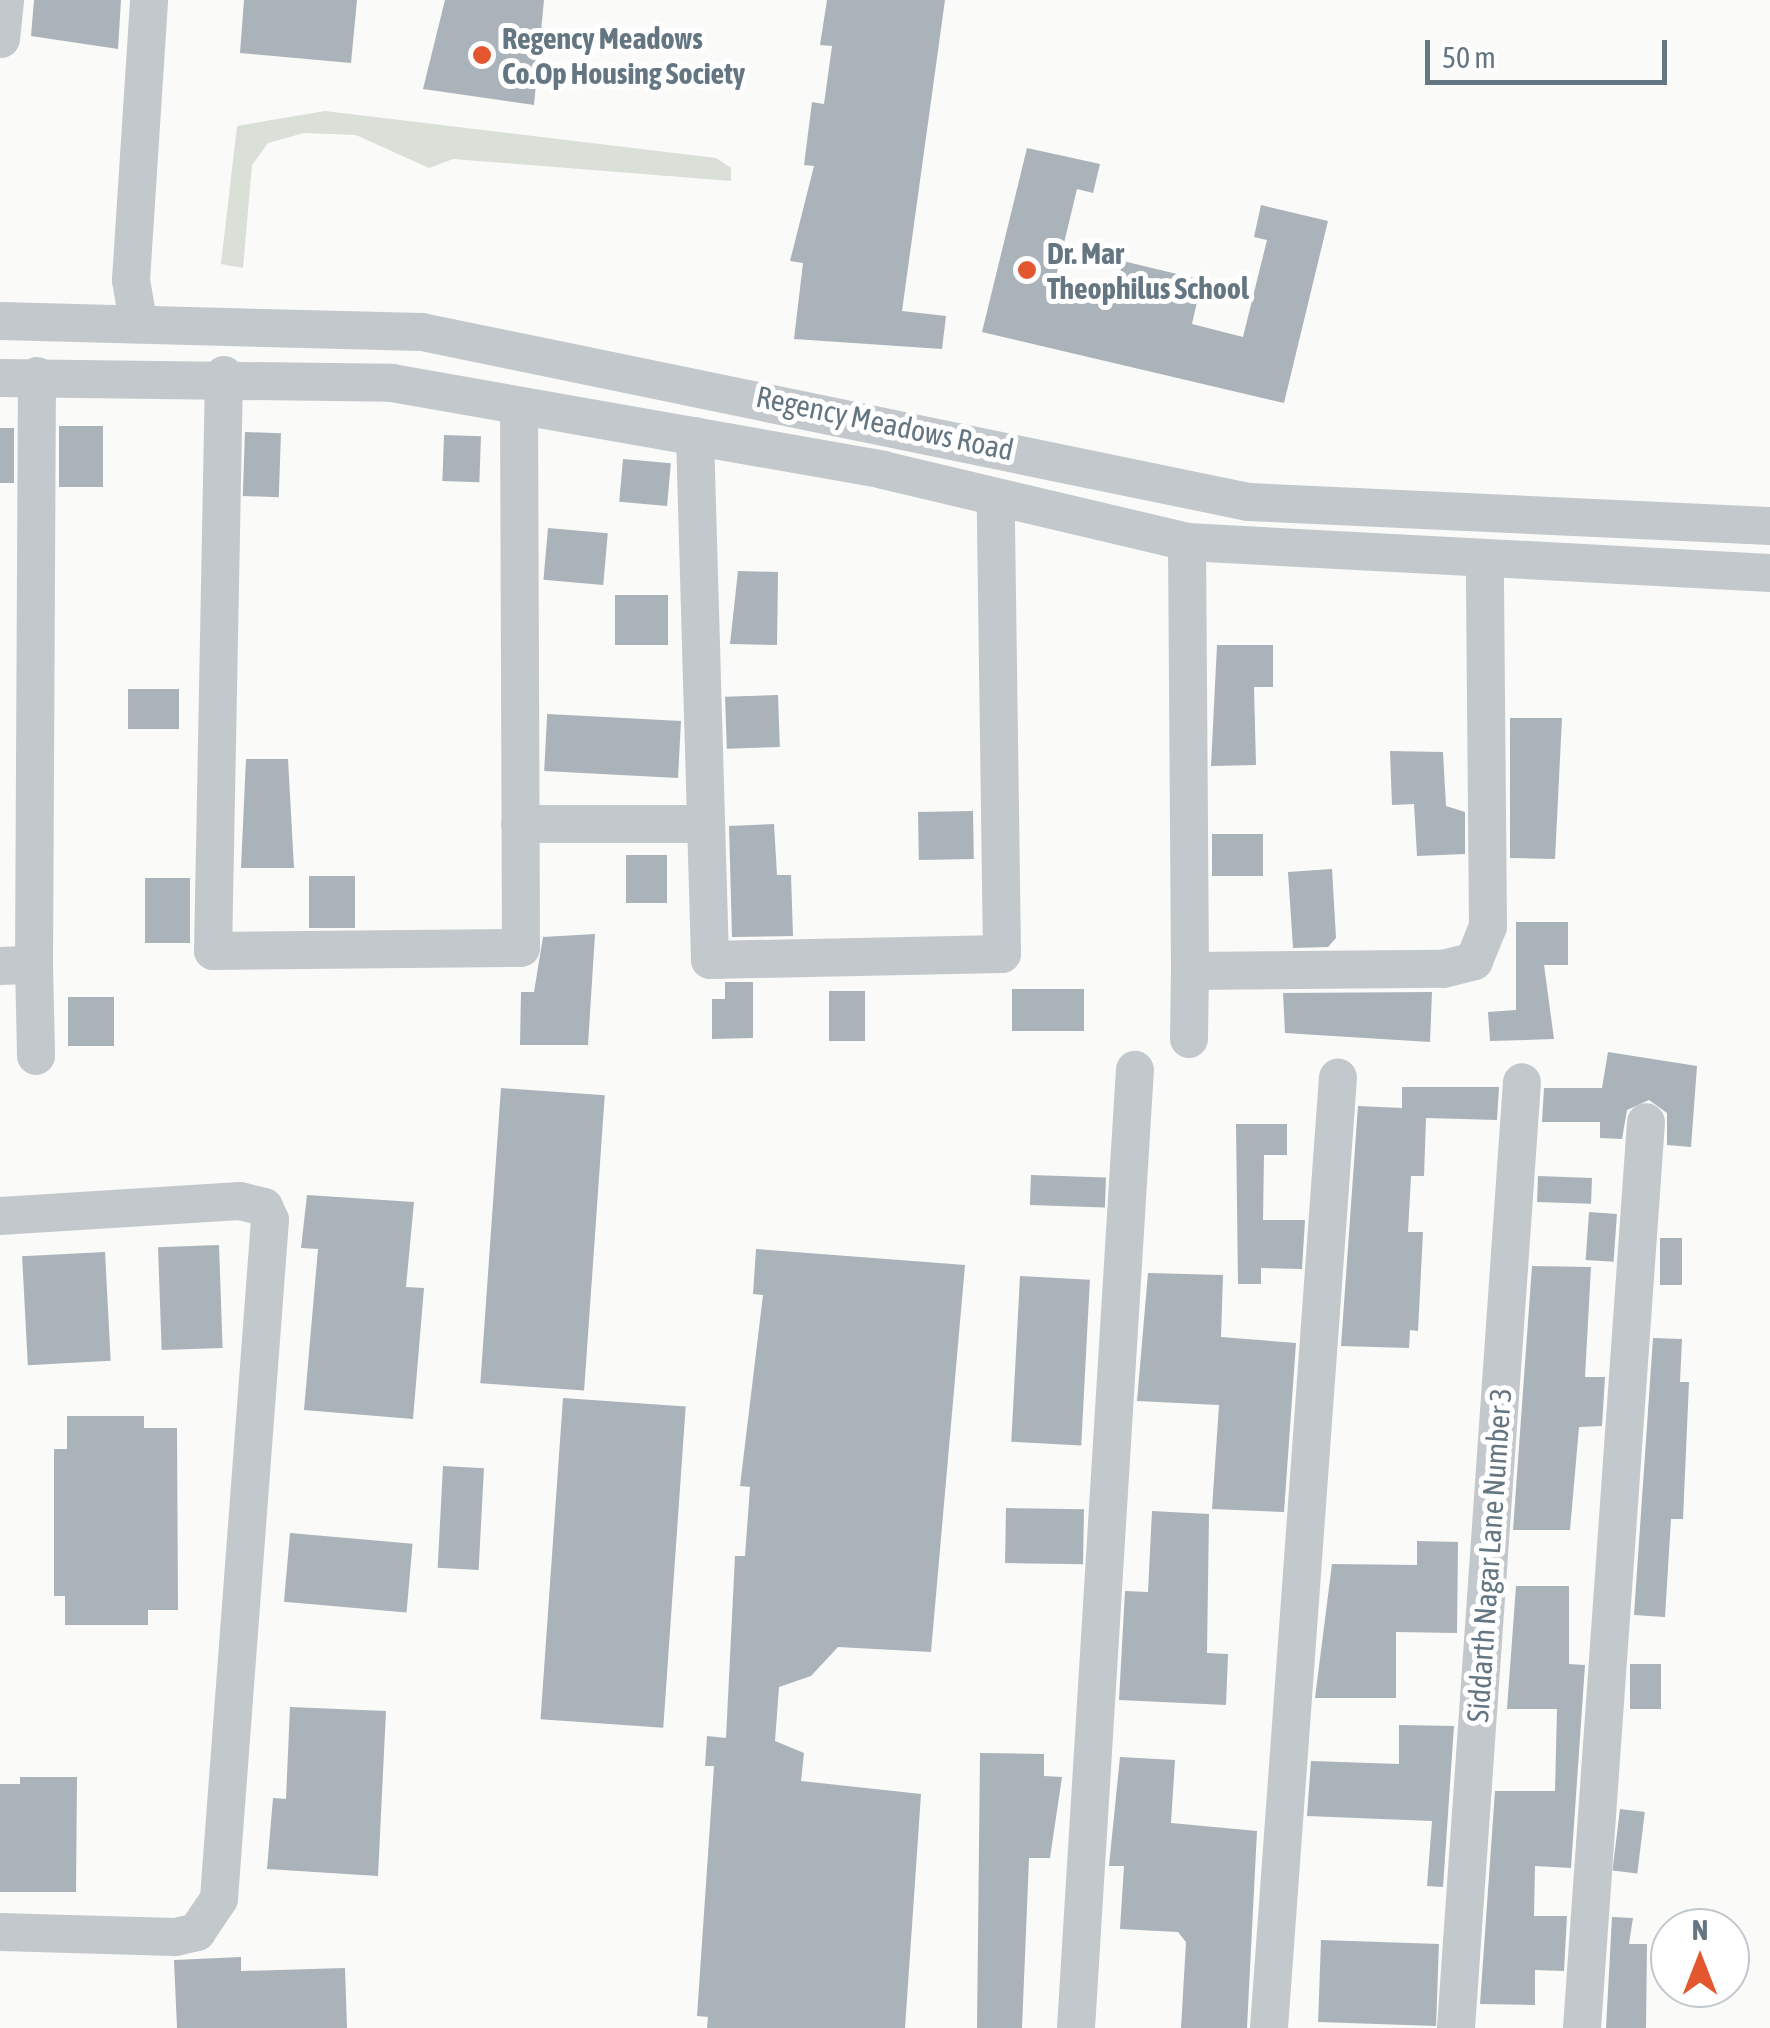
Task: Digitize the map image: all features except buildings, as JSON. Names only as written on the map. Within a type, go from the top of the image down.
[{"type":"street","points":[[0,71],[5,0]]},
{"type":"street","points":[[138,321],[131,280],[149,0]]},
{"type":"street","name":"Regency Meadows Road","points":[[0,321],[138,321],[422,332],[1248,502],[1770,526]]},
{"type":"street","points":[[224,375],[213,951],[520,948],[519,406]]},
{"type":"street","points":[[36,1056],[17,965],[19,377],[224,375],[392,384],[695,436],[1187,542],[1485,564],[1770,573]]},
{"type":"street","points":[[695,436],[710,960],[1002,954],[996,501]]},
{"type":"street","points":[[1187,542],[1189,1039]]},
{"type":"street","points":[[1190,971],[1443,970],[1474,961],[1488,927],[1485,564]]},
{"type":"street","points":[[520,824],[706,824]]},
{"type":"street","points":[[1076,2028],[1135,1070]]},
{"type":"street","points":[[1269,2028],[1338,1078]]},
{"type":"street","name":"Siddarth Nagar Lane Number 3","points":[[1456,2028],[1522,1082]]},
{"type":"street","points":[[1582,2028],[1646,1122]]},
{"type":"street","points":[[0,1216],[240,1201],[264,1207],[270,1220],[219,1899],[197,1932],[175,1937],[0,1932]]},
{"type":"shaded area","points":[[325,111],[716,158],[731,168],[731,181],[453,159],[429,168],[356,135],[304,133],[268,143],[252,165],[243,268],[221,264],[237,126]]},
{"type":"place","name":"Regency Meadows Co.Op Housing Society","points":[[482,55]]},
{"type":"place","name":"Dr. Mar Theophilus School","points":[[1027,270]]}]
